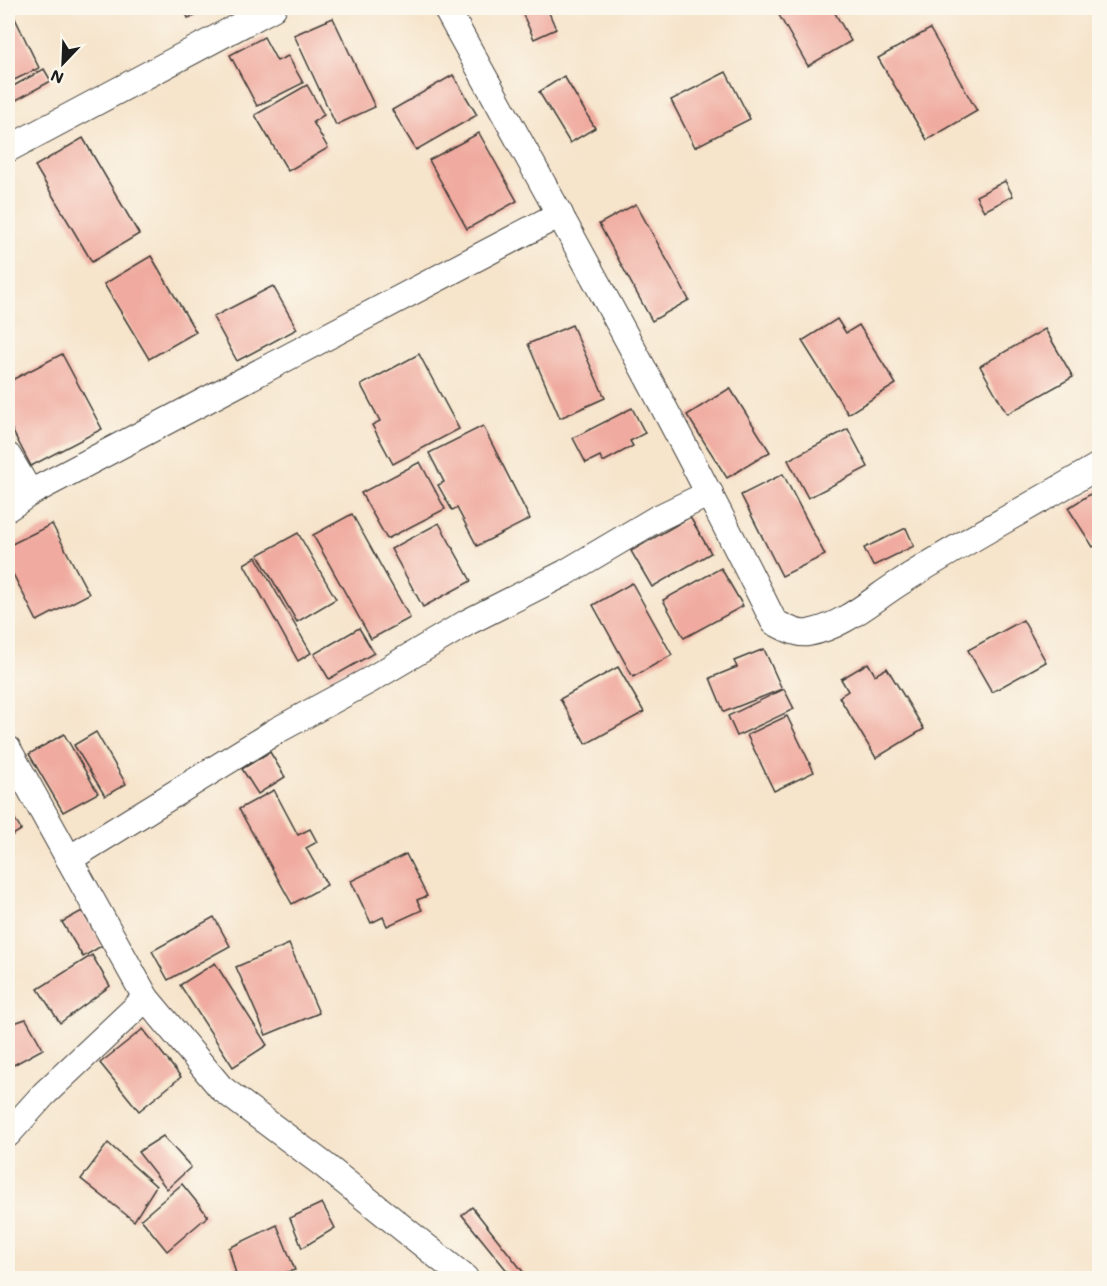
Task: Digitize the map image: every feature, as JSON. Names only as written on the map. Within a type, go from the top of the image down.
[{"type":"street","points":[[8,149],[273,8]]},
{"type":"street","points":[[446,8],[710,493],[774,622],[791,631],[806,634],[831,625],[855,613],[900,582],[1100,465]]},
{"type":"street","points":[[8,508],[30,493],[560,214]]},
{"type":"street","points":[[8,456],[30,493]]},
{"type":"street","points":[[69,859],[276,731],[370,680],[468,622],[565,573],[656,519],[710,493]]},
{"type":"street","points":[[8,749],[146,998],[221,1088],[324,1165],[465,1278]]},
{"type":"street","points":[[8,1134],[44,1094],[146,998]]},
{"type":"building","points":[[8,8],[39,68],[8,83]]},
{"type":"building","points":[[184,8],[214,8],[188,18]]},
{"type":"building","points":[[520,8],[547,8],[556,29],[534,39]]},
{"type":"building","points":[[775,8],[832,8],[851,41],[808,66]]},
{"type":"building","points":[[333,18],[375,107],[336,125],[294,35]]},
{"type":"building","points":[[930,29],[977,111],[927,140],[878,58]]},
{"type":"building","points":[[264,37],[277,61],[288,56],[303,83],[257,106],[230,55]]},
{"type":"building","points":[[44,69],[51,81],[9,104],[8,89]]},
{"type":"building","points":[[726,72],[750,119],[695,147],[671,100]]},
{"type":"building","points":[[453,75],[477,115],[416,150],[392,110]]},
{"type":"building","points":[[564,76],[595,128],[570,143],[539,92]]},
{"type":"building","points":[[307,85],[324,115],[313,122],[328,148],[288,171],[255,115]]},
{"type":"building","points":[[479,133],[517,201],[467,229],[429,160]]},
{"type":"building","points":[[83,138],[139,234],[92,262],[35,166]]},
{"type":"building","points":[[1005,181],[1013,196],[984,211],[976,196]]},
{"type":"building","points":[[636,204],[689,300],[652,321],[599,224]]},
{"type":"building","points":[[151,256],[196,332],[149,359],[104,284]]},
{"type":"building","points":[[273,286],[297,329],[237,361],[213,317]]},
{"type":"building","points":[[837,319],[846,333],[859,325],[896,384],[848,414],[802,341]]},
{"type":"building","points":[[572,325],[605,398],[560,418],[528,344]]},
{"type":"building","points":[[1045,329],[1073,377],[1007,414],[980,366]]},
{"type":"building","points":[[62,354],[102,429],[31,466],[8,422],[8,382]]},
{"type":"building","points":[[419,354],[459,429],[393,464],[372,425],[380,421],[361,385]]},
{"type":"building","points":[[730,388],[770,452],[727,478],[687,415]]},
{"type":"building","points":[[632,408],[645,433],[630,441],[633,446],[603,462],[600,456],[586,463],[573,438]]},
{"type":"building","points":[[483,426],[530,519],[477,546],[457,508],[452,510],[438,485],[444,482],[429,453]]},
{"type":"building","points":[[848,429],[868,467],[808,498],[788,460]]},
{"type":"building","points":[[420,462],[445,509],[387,539],[361,493]]},
{"type":"building","points":[[783,474],[825,555],[782,576],[741,495]]},
{"type":"building","points":[[1100,488],[1100,542],[1093,547],[1068,508]]},
{"type":"building","points":[[352,514],[410,618],[371,639],[313,535]]},
{"type":"building","points":[[690,517],[711,553],[652,587],[631,551]]},
{"type":"building","points":[[439,523],[471,581],[423,607],[391,549]]},
{"type":"building","points":[[52,524],[89,594],[37,621],[8,564],[8,546]]},
{"type":"building","points":[[906,528],[914,546],[873,566],[864,548]]},
{"type":"building","points":[[298,533],[336,599],[297,622],[258,555]]},
{"type":"building","points":[[256,557],[311,653],[298,661],[244,564]]},
{"type":"building","points":[[721,568],[743,606],[684,638],[663,600]]},
{"type":"building","points":[[632,583],[672,655],[633,677],[593,605]]},
{"type":"building","points":[[1023,620],[1046,662],[992,692],[968,650]]},
{"type":"building","points":[[359,628],[374,653],[329,679],[314,654]]},
{"type":"building","points":[[764,649],[782,689],[724,712],[710,678],[737,667],[734,661]]},
{"type":"building","points":[[868,663],[875,675],[887,668],[924,729],[876,758],[839,697],[848,691],[841,679]]},
{"type":"building","points":[[618,667],[644,712],[586,744],[560,699]]},
{"type":"building","points":[[784,689],[794,709],[737,736],[728,716]]},
{"type":"building","points":[[787,716],[814,772],[774,791],[747,735]]},
{"type":"building","points":[[96,732],[126,784],[105,796],[74,745]]},
{"type":"building","points":[[64,734],[98,793],[63,812],[29,754]]},
{"type":"building","points":[[270,752],[285,777],[258,794],[242,769]]},
{"type":"building","points":[[274,790],[298,835],[310,829],[317,842],[306,848],[327,885],[292,904],[239,809]]},
{"type":"building","points":[[8,807],[21,830],[8,838]]},
{"type":"building","points":[[406,854],[427,896],[417,900],[422,910],[387,926],[383,917],[371,923],[351,881]]},
{"type":"building","points":[[82,911],[103,945],[83,957],[62,922]]},
{"type":"building","points":[[214,917],[230,946],[168,980],[152,951]]},
{"type":"building","points":[[289,944],[319,1013],[266,1035],[236,967]]},
{"type":"building","points":[[92,955],[110,986],[60,1023],[38,989]]},
{"type":"building","points":[[215,963],[267,1045],[233,1067],[180,985]]},
{"type":"building","points":[[26,1019],[43,1049],[8,1068],[8,1025]]},
{"type":"building","points":[[143,1029],[181,1077],[139,1111],[100,1063]]},
{"type":"building","points":[[163,1136],[191,1167],[167,1189],[138,1152]]},
{"type":"building","points":[[108,1143],[156,1186],[134,1221],[81,1179]]},
{"type":"building","points":[[182,1184],[208,1216],[167,1251],[141,1219]]},
{"type":"building","points":[[322,1203],[335,1228],[302,1248],[290,1218]]},
{"type":"building","points":[[472,1207],[528,1278],[513,1278],[462,1215]]},
{"type":"building","points":[[277,1225],[295,1270],[266,1278],[237,1278],[229,1248]]},
{"type":"building","points":[[8,1269],[18,1278],[8,1278]]}]
